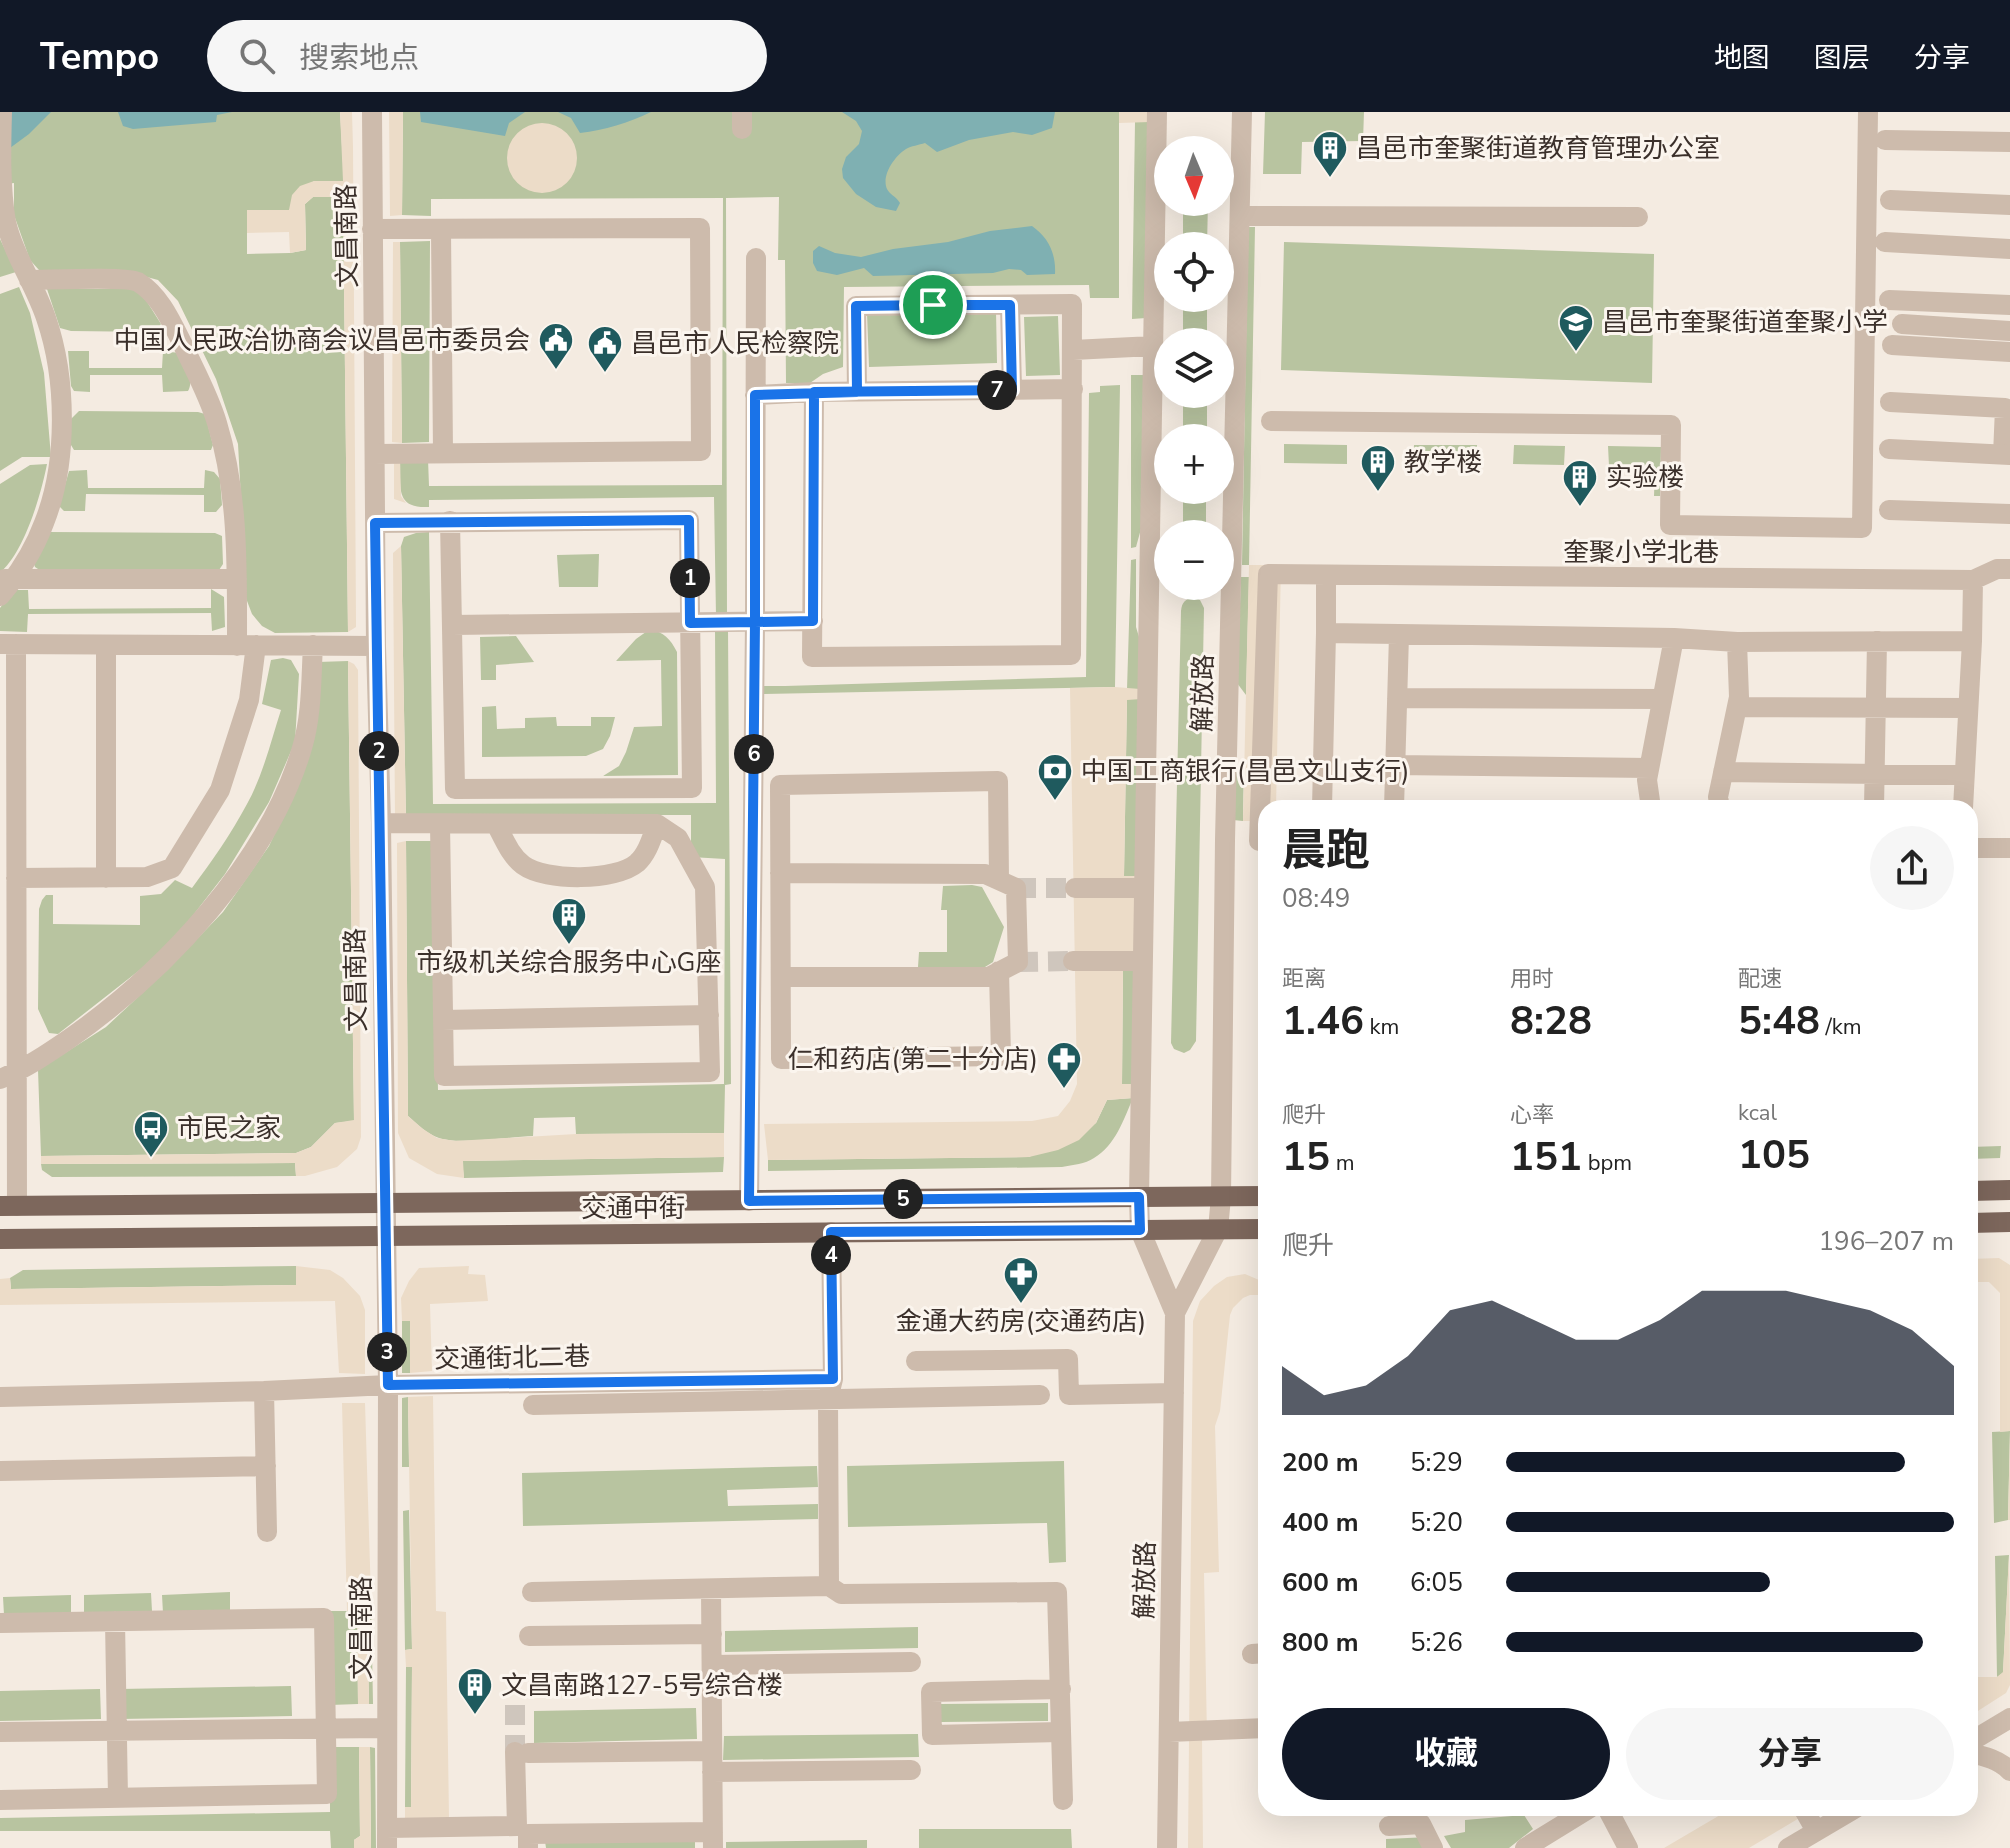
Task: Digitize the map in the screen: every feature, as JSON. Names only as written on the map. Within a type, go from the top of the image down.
[{"type":"main road","points":[[1978,1191],[2010,1190]]},
{"type":"main road","name":"交通中街","points":[[8,1206],[1258,1196]]},
{"type":"main road","points":[[1978,1223],[2010,1222]]},
{"type":"main road","name":"交通中街","points":[[0,1239],[1258,1229]]},
{"type":"street","points":[[0,596],[7,579],[39,536],[46,519],[62,441],[61,376],[46,318],[5,219],[1,176],[2,112]]},
{"type":"street","name":"文昌南路","points":[[372,112],[376,646],[388,1385],[387,1838]]},
{"type":"street","name":"解放路","points":[[1157,112],[1139,1197],[1140,1230],[1175,1313],[1167,1848]]},
{"type":"street","name":"解放路","points":[[1175,1313],[1218,1229],[1221,1197],[1225,840],[1242,112]]},
{"type":"street","points":[[1271,421],[1671,425],[1670,525],[1862,528],[1868,112]]},
{"type":"street","points":[[1885,140],[2010,142]]},
{"type":"street","points":[[1890,200],[2010,205]]},
{"type":"street","points":[[1240,216],[1638,217]]},
{"type":"street","points":[[372,229],[700,228],[701,451],[375,454]]},
{"type":"street","points":[[441,230],[443,453]]},
{"type":"street","points":[[1885,242],[2010,249]]},
{"type":"street","points":[[749,1201],[756,258]]},
{"type":"street","points":[[16,878],[147,877],[172,868],[220,790],[249,700],[227,459],[217,420],[181,341],[156,296],[135,280],[29,280]]},
{"type":"street","points":[[1889,300],[2010,305]]},
{"type":"street","points":[[814,392],[812,657],[1071,655],[1072,304],[856,306],[857,392]]},
{"type":"street","points":[[1010,305],[1012,390]]},
{"type":"street","points":[[1902,324],[2010,331]]},
{"type":"street","points":[[1892,345],[2010,352]]},
{"type":"street","points":[[1073,350],[1153,346]]},
{"type":"street","points":[[755,395],[1073,389]]},
{"type":"street","points":[[1889,449],[2006,455],[2005,408],[1890,402]]},
{"type":"street","points":[[1889,510],[2010,514]]},
{"type":"street","points":[[375,523],[450,521],[689,520],[692,788],[455,789],[450,521]]},
{"type":"street","name":"奎聚小学北巷","points":[[1264,800],[1268,574],[1973,580],[1997,569],[2010,569]]},
{"type":"street","points":[[1322,800],[1326,575]]},
{"type":"street","points":[[7,579],[237,579]]},
{"type":"street","points":[[1963,800],[1973,580]]},
{"type":"street","points":[[452,625],[813,621]]},
{"type":"street","points":[[1326,633],[1674,638],[1737,642],[1972,641]]},
{"type":"street","points":[[1394,800],[1399,635]]},
{"type":"street","points":[[1650,800],[1647,780],[1674,638]]},
{"type":"street","points":[[1874,800],[1877,641]]},
{"type":"street","points":[[1719,800],[1739,697],[1737,642]]},
{"type":"street","points":[[8,1206],[8,995],[16,878],[8,644],[376,646]]},
{"type":"street","points":[[106,645],[106,878]]},
{"type":"street","points":[[8,1076],[97,1019],[136,986],[195,927],[245,863],[290,783],[303,747],[310,715],[313,645]]},
{"type":"street","points":[[1397,698],[1662,699]]},
{"type":"street","points":[[1737,707],[1968,708]]},
{"type":"street","points":[[1395,765],[1649,768]]},
{"type":"street","points":[[1723,772],[1964,775]]},
{"type":"street","points":[[999,880],[998,781],[780,785],[781,1059],[1001,1056],[999,971]]},
{"type":"street","points":[[381,823],[657,824],[678,838],[705,887],[710,1072],[444,1076],[440,824]]},
{"type":"street","points":[[496,824],[509,851],[524,866],[544,875],[602,877],[617,874],[636,864],[646,851],[657,824]]},
{"type":"street","points":[[1225,840],[1258,841]]},
{"type":"street","points":[[1978,848],[2010,848]]},
{"type":"street","points":[[780,873],[985,874],[1016,888],[1018,962],[989,977],[781,977]]},
{"type":"street","points":[[1075,888],[1144,888]]},
{"type":"street","points":[[1073,961],[1142,961]]},
{"type":"street","points":[[443,1020],[709,1015]]},
{"type":"street","points":[[829,1586],[828,1399],[833,1379],[831,1232]]},
{"type":"street","points":[[916,1361],[1068,1359],[1069,1395],[1174,1393]]},
{"type":"street","name":"交通街北二巷","points":[[0,1397],[388,1385],[833,1379]]},
{"type":"street","points":[[264,1391],[267,1532]]},
{"type":"street","points":[[533,1405],[1040,1395]]},
{"type":"street","points":[[0,1471],[266,1466]]},
{"type":"street","points":[[532,1592],[829,1586],[841,1594],[1057,1592],[1063,1800]]},
{"type":"street","points":[[528,1848],[528,1834],[713,1840],[711,1589]]},
{"type":"street","points":[[0,1623],[324,1618],[327,1794],[0,1800]]},
{"type":"street","points":[[115,1621],[118,1798]]},
{"type":"street","points":[[529,1636],[712,1634]]},
{"type":"street","points":[[712,1665],[911,1662]]},
{"type":"street","points":[[1061,1689],[931,1692],[932,1735],[1061,1732]]},
{"type":"street","points":[[1978,1737],[2010,1718]]},
{"type":"street","points":[[0,1732],[386,1728]]},
{"type":"street","points":[[1169,1732],[1258,1728]]},
{"type":"street","points":[[387,1838],[517,1826],[522,1753],[712,1751]]},
{"type":"street","points":[[1978,1754],[2005,1765],[2010,1771]]},
{"type":"street","points":[[712,1772],[911,1770]]},
{"type":"street","points":[[1525,1848],[1577,1816]]},
{"type":"street","points":[[1611,1816],[1628,1848]]},
{"type":"street","points":[[1808,1816],[1816,1831]]},
{"type":"street","points":[[1788,1848],[1842,1816]]},
{"type":"street","points":[[1389,1826],[1421,1824],[1433,1848]]},
{"type":"green space","points":[[0,112],[340,112],[344,181],[314,181],[289,210],[247,211],[247,254],[306,250],[305,204],[313,197],[343,196],[348,632],[275,633],[262,626],[252,614],[244,593],[238,444],[216,379],[178,301],[158,280],[128,272],[39,270],[30,260],[14,215],[14,183],[0,185]]},
{"type":"green space","points":[[403,112],[1119,112],[1119,298],[1090,298],[1089,285],[844,287],[843,367],[823,374],[810,383],[786,383],[785,260],[778,260],[779,197],[726,198],[727,616],[716,616],[714,497],[429,500],[429,507],[418,507],[405,500],[402,494],[400,460],[428,459],[429,486],[722,485],[723,198],[431,199],[431,216],[402,215]]},
{"type":"green space","points":[[1265,112],[1364,112],[1363,141],[1302,142],[1301,174],[1263,174]]},
{"type":"green space","points":[[1135,122],[1150,122],[1146,318],[1132,319]]},
{"type":"green space","points":[[1183,216],[1208,216],[1207,232],[1183,232]]},
{"type":"green space","points":[[1248,227],[1255,227],[1249,565],[1242,565]]},
{"type":"green space","points":[[0,239],[16,272],[0,277]]},
{"type":"green space","points":[[430,241],[429,442],[402,443],[400,242]]},
{"type":"green space","points":[[1284,242],[1654,254],[1652,383],[1281,370]]},
{"type":"green space","points":[[19,287],[30,313],[44,373],[51,457],[22,457],[0,471],[0,294]]},
{"type":"green space","points":[[47,289],[139,289],[161,324],[155,332],[71,331],[60,328]]},
{"type":"green space","points":[[996,311],[997,363],[869,367],[867,313]]},
{"type":"green space","points":[[1183,312],[1207,312],[1207,328],[1183,328]]},
{"type":"green space","points":[[1058,316],[1060,375],[1026,376],[1024,317]]},
{"type":"green space","points":[[68,351],[89,351],[89,368],[162,368],[163,351],[179,353],[188,372],[190,386],[188,391],[163,392],[162,375],[90,375],[90,392],[74,391]]},
{"type":"green space","points":[[1131,375],[1145,375],[1144,518],[1136,547],[1131,548]]},
{"type":"green space","points":[[1120,385],[1115,687],[764,694],[762,686],[1086,677],[1089,393],[1100,392],[1100,386]]},
{"type":"green space","points":[[1183,408],[1207,408],[1207,424],[1183,424]]},
{"type":"green space","points":[[79,411],[198,412],[205,414],[213,445],[211,450],[74,450],[71,445],[71,419]]},
{"type":"green space","points":[[1284,444],[1347,445],[1347,464],[1284,463]]},
{"type":"green space","points":[[1414,445],[1477,445],[1476,465],[1413,464]]},
{"type":"green space","points":[[1514,445],[1565,446],[1564,465],[1513,464]]},
{"type":"green space","points":[[1608,446],[1661,447],[1660,496],[1654,496],[1655,467],[1609,466]]},
{"type":"green space","points":[[47,464],[25,536],[0,571],[0,484],[30,465]]},
{"type":"green space","points":[[87,470],[88,488],[204,488],[205,470],[214,472],[220,479],[222,505],[216,512],[204,512],[204,495],[86,494],[85,511],[64,511],[59,506],[69,471]]},
{"type":"green space","points":[[1183,504],[1206,504],[1206,520],[1183,520]]},
{"type":"green space","points":[[50,532],[215,533],[222,536],[223,564],[219,570],[41,571],[33,561]]},
{"type":"green space","points":[[429,532],[433,804],[716,803],[715,628],[728,628],[731,1084],[725,1085],[724,1133],[576,1134],[575,1117],[534,1118],[533,1136],[459,1141],[435,1136],[408,1116],[406,841],[433,841],[438,1090],[724,1084],[725,859],[691,857],[691,815],[434,815],[406,819],[401,546],[404,537]]},
{"type":"green space","points":[[599,554],[598,587],[559,587],[557,555]]},
{"type":"green space","points":[[1136,559],[1136,627],[1142,647],[1140,689],[1127,689],[1131,560]]},
{"type":"green space","points":[[1241,577],[1249,577],[1246,695],[1237,683]]},
{"type":"green space","points":[[211,589],[224,597],[225,627],[212,631],[211,613],[28,614],[27,632],[0,631],[0,608],[13,590],[28,590],[29,609],[211,608]]},
{"type":"green space","points":[[1200,600],[1204,608],[1196,1041],[1184,1053],[1174,1049],[1171,1043],[1181,611],[1184,601]]},
{"type":"green space","points":[[650,629],[666,637],[677,652],[678,775],[603,776],[619,766],[634,727],[662,726],[661,660],[616,661]]},
{"type":"green space","points":[[516,636],[534,662],[496,665],[496,680],[481,680],[480,637]]},
{"type":"green space","points":[[271,660],[291,660],[299,674],[295,742],[269,802],[225,874],[177,936],[141,969],[58,1034],[49,1033],[38,1009],[39,909],[42,900],[46,895],[53,895],[53,924],[140,925],[140,896],[161,894],[175,880],[192,888],[234,826],[258,781],[281,710],[262,704]]},
{"type":"green space","points":[[348,661],[354,1121],[335,1123],[311,1147],[296,1153],[41,1156],[38,1070],[106,1027],[223,912],[269,846],[303,774],[318,662]]},
{"type":"green space","points":[[1127,699],[1141,699],[1138,876],[1124,876]]},
{"type":"green space","points":[[496,706],[497,729],[525,728],[525,718],[556,717],[557,726],[591,726],[591,717],[615,717],[603,749],[586,756],[482,757],[482,707]]},
{"type":"green space","points":[[1244,759],[1243,821],[1233,820],[1233,779]]},
{"type":"green space","points":[[943,886],[982,887],[1004,927],[993,962],[985,967],[918,967],[919,952],[947,952],[947,910],[941,910]]},
{"type":"green space","points":[[1123,967],[1136,967],[1134,1084],[1122,1084]]},
{"type":"green space","points":[[1133,1098],[1108,1147],[1090,1160],[1075,1165],[768,1171],[768,1160],[1029,1157],[1096,1123],[1107,1100]]},
{"type":"green space","points":[[2001,1146],[2000,1158],[1978,1159],[1978,1147]]},
{"type":"green space","points":[[724,1157],[723,1172],[464,1178],[462,1161]]},
{"type":"green space","points":[[295,1163],[296,1176],[52,1177],[42,1170],[41,1164]]},
{"type":"green space","points":[[296,1266],[297,1285],[11,1289],[10,1278],[23,1270]]},
{"type":"green space","points":[[402,1321],[410,1321],[410,1373],[402,1373]]},
{"type":"green space","points":[[408,1397],[409,1467],[402,1467],[402,1398]]},
{"type":"green space","points":[[2010,1431],[2008,1520],[1994,1523],[1992,1432]]},
{"type":"green space","points":[[1064,1461],[1066,1562],[1049,1563],[1047,1523],[848,1527],[847,1466]]},
{"type":"green space","points":[[817,1466],[818,1487],[727,1490],[728,1506],[818,1504],[818,1519],[523,1526],[522,1473]]},
{"type":"green space","points":[[409,1510],[412,1649],[405,1650],[403,1511]]},
{"type":"green space","points":[[2009,1555],[2003,1673],[1997,1677],[1995,1556]]},
{"type":"green space","points":[[230,1592],[230,1610],[163,1613],[162,1595]]},
{"type":"green space","points":[[151,1593],[152,1611],[84,1613],[84,1595]]},
{"type":"green space","points":[[71,1595],[71,1613],[4,1615],[3,1597]]},
{"type":"green space","points":[[367,1598],[371,1598],[373,1704],[369,1704]]},
{"type":"green space","points":[[329,1611],[357,1611],[358,1704],[330,1705]]},
{"type":"green space","points":[[918,1627],[918,1648],[725,1652],[725,1631]]},
{"type":"green space","points":[[406,1667],[412,1667],[411,1807],[405,1807]]},
{"type":"green space","points":[[291,1686],[292,1716],[120,1719],[120,1689]]},
{"type":"green space","points":[[100,1689],[101,1719],[0,1721],[0,1691]]},
{"type":"green space","points":[[1048,1703],[1048,1721],[941,1722],[941,1704]]},
{"type":"green space","points":[[696,1708],[697,1739],[534,1743],[534,1711]]},
{"type":"green space","points":[[918,1734],[919,1757],[723,1760],[724,1736]]},
{"type":"green space","points":[[330,1747],[359,1747],[360,1836],[354,1840],[354,1848],[331,1848],[330,1831],[0,1831],[0,1818],[330,1812]]},
{"type":"green space","points":[[370,1747],[375,1748],[376,1848],[371,1848]]},
{"type":"green space","points":[[1525,1816],[1533,1829],[1509,1848],[1451,1848],[1444,1836],[1465,1832],[1465,1820]]},
{"type":"green space","points":[[919,1829],[1071,1829],[1072,1848],[919,1848]]},
{"type":"green space","points":[[695,1837],[695,1848],[546,1848],[545,1841]]},
{"type":"green space","points":[[1429,1837],[1434,1848],[1386,1848],[1386,1839]]},
{"type":"green space","points":[[867,1840],[867,1848],[726,1848],[726,1842]]},
{"type":"shaded area","points":[[340,112],[352,112],[353,147],[356,627],[348,632],[343,197],[313,197],[305,204],[306,250],[290,253],[289,232],[247,233],[247,210],[289,210],[292,195],[300,186],[314,181],[343,181]]},
{"type":"shaded area","points":[[389,112],[403,112],[402,215],[390,216]]},
{"type":"shaded area","points":[[1119,112],[1150,112],[1150,122],[1119,123]]},
{"type":"shaded area","points":[[549,123],[571,138],[577,158],[575,172],[567,183],[556,191],[535,193],[517,183],[509,172],[507,151],[517,133],[528,125]]},
{"type":"shaded area","points":[[393,242],[400,242],[402,443],[392,442]]},
{"type":"shaded area","points":[[394,460],[400,460],[401,496],[406,503],[394,499]]},
{"type":"shaded area","points":[[401,546],[406,819],[395,818],[393,553]]},
{"type":"shaded area","points":[[1249,565],[1281,565],[1276,800],[1258,800],[1258,821],[1243,821]]},
{"type":"shaded area","points":[[348,661],[358,670],[361,1137],[357,1149],[337,1167],[305,1176],[296,1176],[295,1163],[41,1164],[41,1156],[296,1153],[311,1147],[335,1123],[354,1120]]},
{"type":"shaded area","points":[[1070,688],[1140,689],[1141,699],[1127,700],[1124,876],[1138,876],[1136,967],[1123,968],[1122,1084],[1134,1084],[1133,1098],[1107,1100],[1096,1123],[1079,1140],[1058,1150],[1029,1157],[768,1160],[764,1124],[1032,1121],[1058,1116],[1070,1101],[1077,1084]]},
{"type":"shaded area","points":[[406,841],[408,1116],[437,1138],[455,1141],[576,1134],[724,1133],[724,1157],[463,1161],[464,1178],[437,1174],[409,1158],[398,1133],[397,843]]},
{"type":"shaded area","points":[[1999,1258],[2010,1265],[2010,1431],[2000,1432],[2000,1293],[1989,1282],[1978,1282],[1978,1259]]},
{"type":"shaded area","points":[[296,1266],[330,1270],[343,1278],[360,1296],[365,1310],[365,1374],[339,1373],[335,1301],[0,1305],[0,1279],[10,1278],[11,1289],[296,1285]]},
{"type":"shaded area","points":[[469,1266],[468,1274],[485,1275],[488,1301],[430,1304],[432,1371],[410,1373],[410,1321],[402,1321],[401,1298],[409,1281],[419,1268]]},
{"type":"shaded area","points":[[1245,1274],[1258,1280],[1258,1295],[1243,1298],[1230,1315],[1220,1411],[1215,1426],[1219,1572],[1204,1573],[1207,1737],[1202,1737],[1203,1848],[1188,1848],[1193,1321],[1200,1301],[1227,1277]]},
{"type":"shaded area","points":[[433,1396],[436,1611],[446,1612],[449,1818],[405,1818],[405,1807],[411,1807],[412,1667],[406,1667],[405,1650],[412,1649],[408,1397]]},
{"type":"shaded area","points":[[342,1403],[365,1403],[371,1598],[367,1599],[369,1704],[358,1704],[357,1611],[347,1611]]},
{"type":"shaded area","points":[[2010,1431],[2010,1520],[2008,1520]]},
{"type":"shaded area","points":[[2009,1555],[2010,1685],[2006,1693],[1978,1711],[1978,1677],[1997,1677],[2003,1672]]},
{"type":"shaded area","points":[[359,1747],[370,1747],[371,1848],[354,1848],[354,1840],[360,1836]]},
{"type":"shaded area","points":[[1718,1816],[1803,1816],[1749,1848],[1664,1848]]},
{"type":"water","points":[[0,112],[51,112],[10,148]]},
{"type":"water","points":[[118,112],[232,112],[217,115],[216,122],[133,129],[123,126]]},
{"type":"water","points":[[420,112],[525,112],[509,123],[505,136],[421,122]]},
{"type":"water","points":[[558,112],[651,112],[616,126],[580,133],[571,118]]},
{"type":"water","points":[[842,112],[1055,112],[1052,128],[1032,135],[1013,132],[969,140],[937,152],[925,143],[906,149],[894,161],[886,178],[887,189],[900,203],[896,211],[876,207],[856,194],[843,178],[846,157],[859,144],[862,131],[856,121]]},
{"type":"water","points":[[1032,226],[1050,247],[1055,274],[1027,275],[1021,270],[1009,269],[993,273],[873,276],[864,268],[837,275],[817,271],[813,263],[813,251],[819,246],[835,253],[861,257],[893,249],[948,242],[990,231]]},
{"type":"tunnel","points":[[1016,888],[1075,888]]},
{"type":"tunnel","points":[[1018,962],[1073,961]]},
{"type":"tunnel","points":[[515,1705],[515,1752]]},
{"type":"place","name":"昌邑市奎聚街道教育管理办公室","points":[[1330,179]]},
{"type":"place","name":"昌邑市奎聚街道奎聚小学","points":[[1576,353]]},
{"type":"place","name":"中国人民政治协商会议昌邑市委员会","points":[[556,371]]},
{"type":"place","name":"昌邑市人民检察院","points":[[605,374]]},
{"type":"place","name":"教学楼","points":[[1378,493]]},
{"type":"place","name":"实验楼","points":[[1580,508]]},
{"type":"place","name":"中国工商银行(昌邑文山支行)","points":[[1055,802]]},
{"type":"place","name":"市级机关综合服务中心G座","points":[[569,946]]},
{"type":"place","name":"仁和药店(第二十分店)","points":[[1064,1090]]},
{"type":"place","name":"市民之家","points":[[151,1159]]},
{"type":"place","name":"金通大药房(交通药店)","points":[[1021,1305]]},
{"type":"place","name":"文昌南路127-5号综合楼","points":[[475,1716]]},
{"type":"route","points":[[933,305],[856,306],[857,392],[814,392],[755,395],[755,622],[690,623],[689,520],[375,523],[388,1385],[833,1379],[831,1232],[1140,1230],[1139,1197],[749,1201],[755,622],[813,621],[814,392],[1012,390],[1010,305],[933,305]]}]
